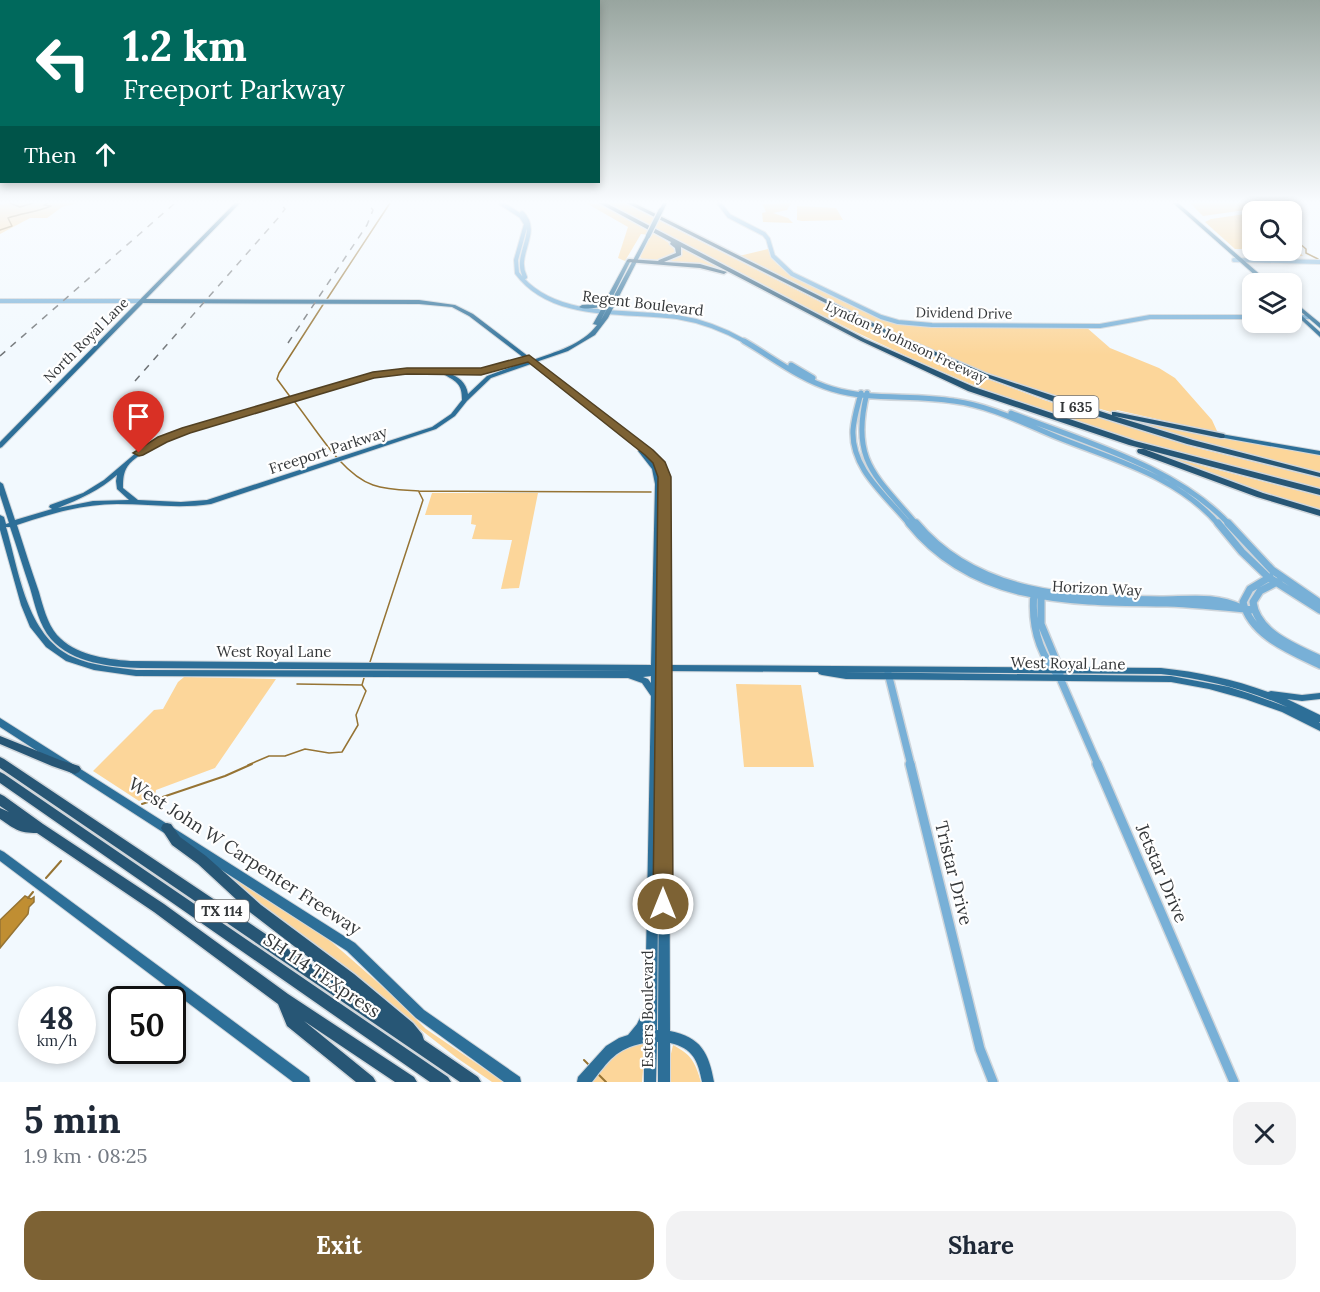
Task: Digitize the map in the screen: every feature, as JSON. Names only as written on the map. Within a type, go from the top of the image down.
[{"type":"highway","points":[[645,261],[671,259],[679,253]]},
{"type":"highway","name":"Lyndon B Johnson Freeway","points":[[696,253],[940,376],[1013,404],[1196,461],[1320,492]]},
{"type":"highway","name":"Lyndon B Johnson Freeway","points":[[741,253],[909,343],[1031,392],[1190,442],[1320,475]]},
{"type":"highway","points":[[633,260],[719,270],[770,292]]},
{"type":"highway","points":[[1031,392],[1116,414],[1221,436]]},
{"type":"highway","points":[[1078,424],[1102,436],[1211,477],[1320,513]]},
{"type":"highway","points":[[0,740],[36,753],[58,765],[75,769]]},
{"type":"highway","name":"TX 114","points":[[0,762],[473,1082]]},
{"type":"highway","name":"SH 114 TEXpress","points":[[0,777],[443,1082]]},
{"type":"highway","name":"TX 114","points":[[0,799],[39,828],[159,908],[283,999],[409,1082]]},
{"type":"highway","points":[[0,813],[23,828],[39,828]]},
{"type":"highway","points":[[167,828],[176,841],[202,860],[242,897],[340,972],[408,1028],[424,1048]]},
{"type":"highway","points":[[283,999],[292,1021],[368,1082]]},
{"type":"main road","name":"North Royal Lane","points":[[1,447],[188,253]]},
{"type":"main road","points":[[575,346],[606,311],[609,301],[636,253]]},
{"type":"main road","points":[[13,522],[85,494],[123,468],[139,453],[172,435],[379,374],[407,371],[481,372],[529,361],[575,346],[597,330],[636,253]]},
{"type":"main road","points":[[1230,253],[1255,273]]},
{"type":"main road","points":[[1231,253],[1251,273]]},
{"type":"main road","points":[[582,307],[598,306],[609,301]]},
{"type":"main road","name":"Esters Boulevard","points":[[140,302],[421,304],[450,309],[469,317],[659,462],[665,477],[658,669],[664,1082]]},
{"type":"main road","points":[[1302,317],[1320,326]]},
{"type":"main road","points":[[1302,319],[1320,335]]},
{"type":"main road","points":[[465,400],[489,377],[558,349],[584,335]]},
{"type":"main road","points":[[434,372],[459,380],[465,390],[465,400]]},
{"type":"main road","name":"Freeport Parkway","points":[[139,503],[161,506],[192,505],[255,488],[409,437],[448,420],[461,408],[465,400]]},
{"type":"main road","points":[[1221,436],[1320,453]]},
{"type":"main road","points":[[123,468],[119,481],[120,489],[139,503]]},
{"type":"main road","name":"West Royal Lane","points":[[0,484],[44,619],[55,637],[76,652],[108,662],[182,669],[626,675],[658,669]]},
{"type":"main road","points":[[1,524],[91,503],[139,503]]},
{"type":"main road","name":"West Royal Lane","points":[[1,524],[24,600],[38,634],[56,654],[114,671],[182,669],[809,669],[846,676],[888,673],[1174,672],[1212,679],[1254,691],[1318,720]]},
{"type":"main road","points":[[24,600],[36,596]]},
{"type":"main road","points":[[67,659],[76,652]]},
{"type":"main road","name":"Esters Boulevard","points":[[650,1082],[655,697],[658,669]]},
{"type":"main road","name":"West Royal Lane","points":[[1058,673],[1171,679],[1215,686],[1318,720]]},
{"type":"main road","points":[[626,675],[645,681],[655,697]]},
{"type":"main road","points":[[1254,691],[1302,698],[1320,696]]},
{"type":"main road","name":"West John W Carpenter Freeway","points":[[0,722],[351,946],[420,1014],[515,1082]]},
{"type":"main road","points":[[0,855],[304,1082]]},
{"type":"main road","points":[[629,1041],[640,1031],[651,1005]]},
{"type":"main road","points":[[583,1082],[616,1046],[650,1037],[675,1037],[695,1048],[702,1058],[708,1082]]},
{"type":"street","name":"Regent Boulevard","points":[[520,253],[515,268],[521,279],[554,302],[574,308],[682,318],[712,325],[804,377],[831,388],[864,394],[937,398],[974,404],[1158,477],[1204,507],[1242,552],[1268,577],[1278,579],[1320,603]]},
{"type":"street","name":"Regent Boulevard","points":[[523,253],[520,264],[522,274],[550,296],[582,307],[606,311]]},
{"type":"street","name":"Dividend Drive","points":[[776,253],[790,269],[881,317],[923,325],[1100,326],[1150,317],[1242,316]]},
{"type":"street","points":[[1239,261],[1320,263]]},
{"type":"street","name":"Esters Boulevard","points":[[0,302],[140,302]]},
{"type":"street","name":"Regent Boulevard","points":[[864,394],[939,395],[983,403],[1154,470],[1204,499],[1278,579],[1320,610]]},
{"type":"street","name":"Horizon Way","points":[[864,394],[857,444],[865,473],[908,516],[928,544],[962,569],[990,582],[1037,595],[1074,601],[1203,605],[1254,610]]},
{"type":"street","points":[[1268,577],[1248,589],[1243,608],[1248,617],[1259,630],[1320,665]]},
{"type":"street","points":[[1278,579],[1257,593],[1252,602],[1254,610],[1269,631],[1291,649],[1320,659]]},
{"type":"street","name":"Jetstar Drive","points":[[1037,595],[1034,623],[1058,673],[1234,1082]]},
{"type":"street","name":"Tristar Drive","points":[[888,673],[980,1049],[993,1082]]},
{"type":"shaded area","points":[[619,253],[629,253],[625,261],[618,258]]},
{"type":"shaded area","points":[[641,253],[676,253],[659,260],[640,257]]},
{"type":"shaded area","points":[[694,253],[733,274],[703,266],[654,262]]},
{"type":"shaded area","points":[[703,253],[724,253],[904,344],[966,371],[1044,400],[1193,447],[1320,478],[1320,490],[1134,440],[1042,411],[908,357]]},
{"type":"shaded area","points":[[771,253],[777,264],[795,277],[877,317],[902,324],[936,327],[1086,327],[1110,348],[1159,368],[1175,378],[1212,420],[1217,431],[1117,410],[1114,413],[1019,384],[934,351],[739,256]]},
{"type":"shaded area","points":[[1078,405],[1175,429],[1320,454],[1320,472],[1195,442]]},
{"type":"shaded area","points":[[1126,444],[1320,496],[1320,511],[1237,485]]},
{"type":"shaded area","points":[[432,493],[538,493],[519,588],[501,589],[512,540],[472,539],[476,525],[471,524],[472,515],[425,515]]},
{"type":"shaded area","points":[[184,677],[276,679],[215,768],[156,790],[155,795],[139,801],[93,771],[154,710],[163,709],[178,682]]},
{"type":"shaded area","points":[[736,684],[801,685],[814,767],[744,767]]},
{"type":"shaded area","points":[[218,867],[326,937],[391,994],[426,1029],[504,1082],[492,1082],[457,1058],[243,891]]},
{"type":"shaded area","points":[[25,896],[31,899],[34,897],[34,902],[29,907],[28,914],[0,948],[0,920]]},
{"type":"shaded area","points":[[642,1043],[645,1047],[642,1082],[590,1082],[621,1048]]},
{"type":"shaded area","points":[[673,1045],[685,1052],[692,1060],[701,1082],[670,1082],[670,1058]]},
{"type":"waterway","points":[[327,299],[357,253]]},
{"type":"waterway","points":[[1307,253],[1318,259]]},
{"type":"waterway","points":[[291,398],[277,379],[279,373],[324,303]]},
{"type":"waterway","points":[[294,401],[339,460],[361,479],[379,487],[419,491],[651,492]]},
{"type":"waterway","points":[[370,662],[423,500],[419,492]]},
{"type":"waterway","points":[[362,685],[364,678]]},
{"type":"waterway","points":[[297,684],[362,685]]},
{"type":"waterway","points":[[248,765],[269,756],[285,756],[305,749],[329,753],[342,752],[358,725],[356,715],[366,691],[362,685]]},
{"type":"waterway","points":[[142,804],[225,776],[252,764]]},
{"type":"waterway","points":[[46,878],[61,861]]},
{"type":"waterway","points":[[28,898],[33,892]]},
{"type":"waterway","points":[[584,1060],[589,1065]]},
{"type":"waterway","points":[[599,1075],[606,1082]]},
{"type":"railway","points":[[0,356],[117,253]]},
{"type":"railway","points":[[135,381],[247,253]]},
{"type":"railway","points":[[288,343],[348,253]]},
{"type":"route","points":[[139,453],[154,443],[186,430],[373,375],[407,371],[481,372],[529,358],[649,452],[659,462],[665,477],[663,904]]}]
